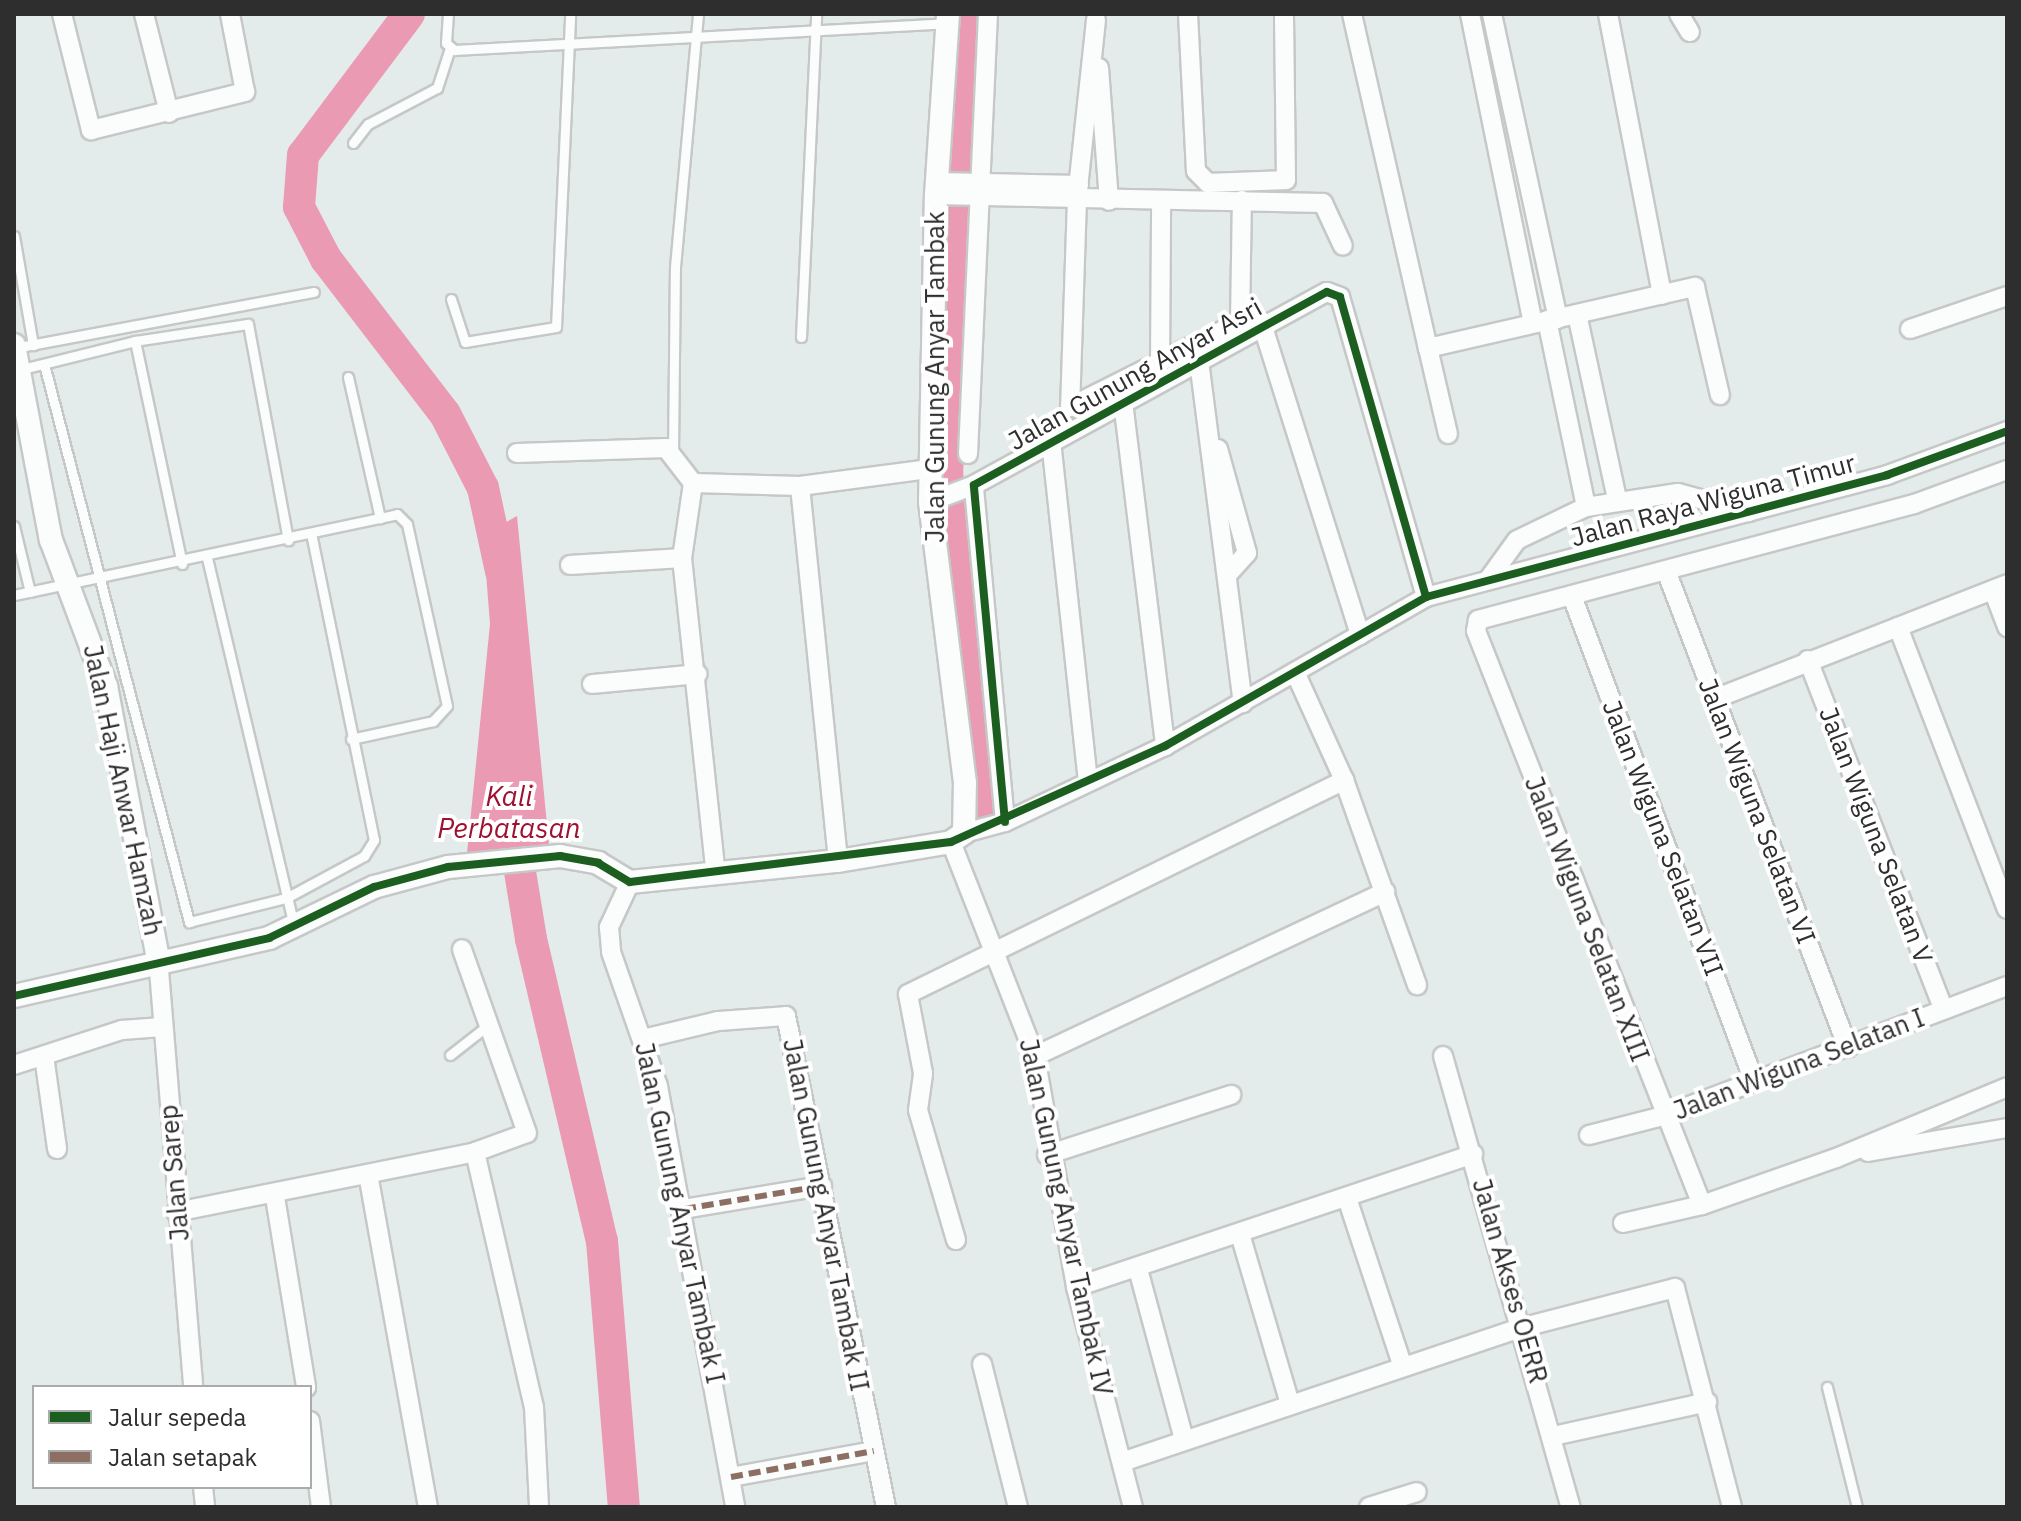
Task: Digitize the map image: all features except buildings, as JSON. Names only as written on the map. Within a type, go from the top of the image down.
[{"type":"street","points":[[62,14],[91,130],[245,92],[230,14]]},
{"type":"street","points":[[144,14],[169,113]]},
{"type":"street","points":[[968,454],[957,190],[988,14]]},
{"type":"street","points":[[1188,14],[1196,171],[1208,183],[1286,180],[1284,14]]},
{"type":"street","points":[[1352,14],[1448,434]]},
{"type":"street","points":[[1470,14],[1546,321],[1586,507]]},
{"type":"street","points":[[1492,14],[1546,321]]},
{"type":"street","points":[[1608,14],[1662,295]]},
{"type":"street","points":[[1679,14],[1690,32]]},
{"type":"street","points":[[1096,17],[1078,192],[1066,400],[1076,407],[1231,329],[1242,313],[1242,200]]},
{"type":"street","points":[[1096,17],[1109,201]]},
{"type":"street","name":"Jalan Gunung Anyar Tambak","points":[[947,18],[957,190],[930,469],[938,500],[965,783],[958,838]]},
{"type":"street","points":[[957,190],[1078,192],[1109,201],[1323,203],[1343,246]]},
{"type":"street","points":[[1160,363],[1161,202]]},
{"type":"street","points":[[1428,348],[1662,295],[1700,290],[1720,395]]},
{"type":"street","name":"Jalan Gunung Anyar Asri","points":[[938,500],[971,486],[1327,292],[1340,297],[1426,597]]},
{"type":"street","points":[[1910,329],[2007,296]]},
{"type":"street","points":[[1577,314],[1617,499]]},
{"type":"street","points":[[1263,327],[1360,635]]},
{"type":"street","name":"Jalan Haji Anwar Hamzah","points":[[19,356],[51,540],[106,686],[158,958]]},
{"type":"street","points":[[1199,361],[1243,703]]},
{"type":"street","points":[[1123,402],[1165,746]]},
{"type":"street","name":"Jalan Raya Wiguna Timur","points":[[958,838],[1005,822],[1165,746],[1426,597],[1887,475],[2007,431]]},
{"type":"street","points":[[1051,441],[1088,781]]},
{"type":"street","points":[[517,453],[646,447],[673,454],[693,483],[682,558],[698,674],[716,874]]},
{"type":"street","points":[[693,483],[800,486],[930,469]]},
{"type":"street","points":[[1572,596],[1667,573],[2007,470]]},
{"type":"street","points":[[800,486],[838,861]]},
{"type":"street","points":[[971,486],[1005,822]]},
{"type":"street","points":[[1488,580],[1517,540],[1586,507],[1617,499],[1678,493],[1748,512]]},
{"type":"street","points":[[570,565],[682,558]]},
{"type":"street","name":"Jalan Wiguna Selatan VI","points":[[1667,573],[1848,1048]]},
{"type":"street","points":[[1714,699],[2000,587],[2007,627]]},
{"type":"street","name":"Jalan Wiguna Selatan XIII","points":[[1572,596],[1485,613],[1476,631],[1663,1116],[1702,1205]]},
{"type":"street","name":"Jalan Wiguna Selatan VII","points":[[1572,596],[1754,1081]]},
{"type":"street","points":[[1898,627],[2007,909]]},
{"type":"street","name":"Jalan Wiguna Selatan V","points":[[1808,660],[1944,1010]]},
{"type":"street","points":[[1295,672],[1344,780],[1417,985]]},
{"type":"street","points":[[592,684],[698,674]]},
{"type":"street","points":[[956,1240],[920,1121],[923,1073],[905,1002],[916,987],[997,952],[1344,780]]},
{"type":"street","points":[[14,996],[158,958],[295,930],[374,887],[448,867],[560,856],[598,863],[630,882],[838,861],[958,838]]},
{"type":"street","name":"Jalan Gunung Anyar Tambak IV","points":[[958,838],[1035,1056],[1047,1155],[1076,1287],[1133,1507]]},
{"type":"street","name":"Jalan Gunung Anyar Tambak I","points":[[630,882],[609,927],[611,952],[647,1038],[684,1209],[735,1507]]},
{"type":"street","points":[[1035,1056],[1385,892]]},
{"type":"street","points":[[176,1212],[275,1197],[475,1152],[523,1135],[530,1124],[487,1026],[462,949]]},
{"type":"street","name":"Jalan Sarep","points":[[158,958],[156,1001],[162,1027],[193,1385]]},
{"type":"street","name":"Jalan Wiguna Selatan I","points":[[1589,1135],[1663,1116],[2007,986]]},
{"type":"street","points":[[128,1027],[156,1001]]},
{"type":"street","name":"Jalan Gunung Anyar Tambak II","points":[[647,1038],[783,1013],[822,1186],[886,1507]]},
{"type":"street","points":[[14,1065],[128,1027],[162,1027]]},
{"type":"street","points":[[44,1056],[57,1149]]},
{"type":"street","name":"Jalan Akses OERR","points":[[1443,1056],[1524,1327],[1571,1507]]},
{"type":"street","points":[[1623,1223],[1702,1205],[1836,1158],[2007,1087]]},
{"type":"street","points":[[1047,1155],[1231,1095]]},
{"type":"street","points":[[1836,1158],[2007,1128]]},
{"type":"street","points":[[475,1152],[534,1407],[539,1507]]},
{"type":"street","points":[[1076,1287],[1138,1269],[1473,1154]]},
{"type":"street","points":[[368,1174],[428,1507]]},
{"type":"street","points":[[684,1209],[822,1186]]},
{"type":"street","points":[[275,1197],[306,1385]]},
{"type":"street","points":[[1347,1198],[1403,1367]]},
{"type":"street","points":[[1240,1234],[1289,1401]]},
{"type":"street","points":[[1138,1269],[1184,1440]]},
{"type":"street","points":[[1122,1462],[1289,1401],[1524,1327],[1675,1288],[1732,1507]]},
{"type":"street","points":[[982,1364],[1018,1507]]},
{"type":"street","points":[[1553,1436],[1707,1402]]},
{"type":"street","points":[[312,1437],[321,1507]]},
{"type":"street","points":[[731,1477],[874,1451]]},
{"type":"street","points":[[1369,1507],[1417,1492]]},
{"type":"lane","points":[[353,143],[368,124],[437,88],[448,46],[448,14]]},
{"type":"lane","points":[[451,299],[465,342],[556,327],[570,14]]},
{"type":"lane","points":[[673,454],[675,267],[698,14]]},
{"type":"lane","points":[[448,46],[696,37],[816,19],[947,18]]},
{"type":"lane","points":[[801,337],[816,19]]},
{"type":"lane","points":[[14,236],[19,356]]},
{"type":"lane","points":[[19,356],[314,292]]},
{"type":"lane","points":[[19,356],[44,364],[135,341],[248,324],[288,540]]},
{"type":"lane","points":[[135,341],[182,564]]},
{"type":"lane","points":[[44,364],[98,582],[122,648],[182,917],[197,922],[286,898],[371,849],[311,533]]},
{"type":"lane","points":[[348,377],[380,518]]},
{"type":"lane","points":[[14,595],[98,582],[397,514],[407,524],[447,706],[433,721],[351,739]]},
{"type":"lane","points":[[14,526],[30,592]]},
{"type":"lane","points":[[207,558],[295,930]]},
{"type":"lane","points":[[450,1055],[487,1026]]},
{"type":"lane","points":[[1827,1387],[1857,1507]]},
{"type":"water","name":"Kali Perbatasan","points":[[517,516],[549,845],[467,853],[490,624],[483,535]]},
{"type":"waterway","name":"Kali Perbatasan","points":[[409,14],[303,155],[299,207],[326,259],[445,414],[483,488],[501,571]]},
{"type":"waterway","points":[[964,14],[947,473],[990,818]]},
{"type":"waterway","name":"Kali Perbatasan","points":[[513,829],[531,939],[602,1241],[624,1507]]},
{"type":"marked path","points":[[684,1209],[822,1186]]},
{"type":"marked path","points":[[731,1477],[874,1451]]},
{"type":"cycle path","points":[[1005,822],[974,485],[1327,292],[1340,297],[1426,597]]},
{"type":"cycle path","points":[[14,996],[269,938],[374,887],[448,867],[560,856],[598,863],[630,882],[951,842],[1165,746],[1426,597],[1887,475],[2007,431]]}]
